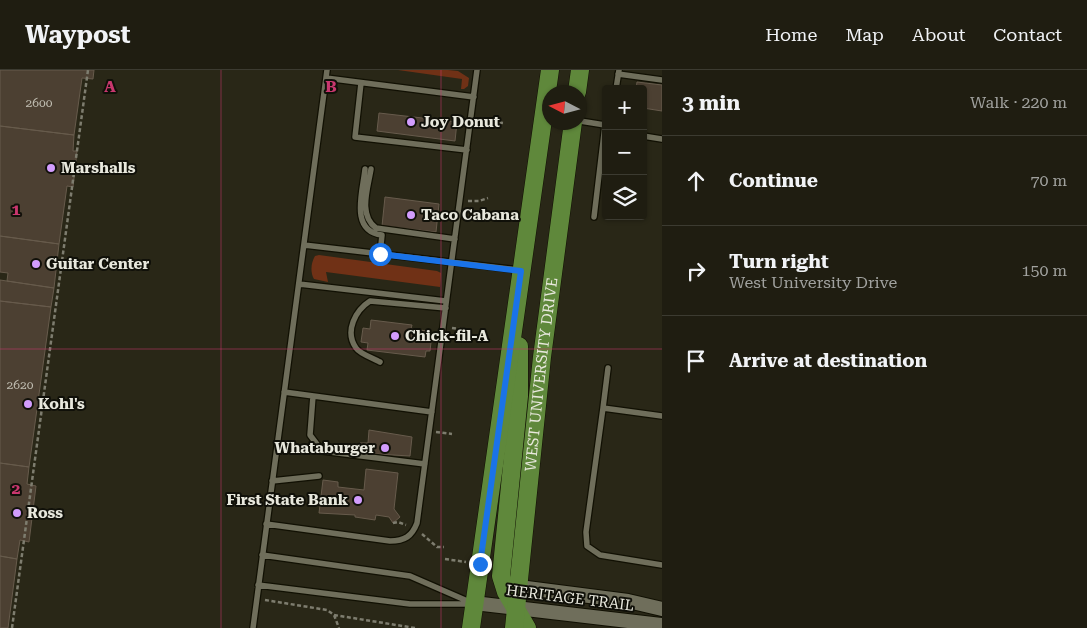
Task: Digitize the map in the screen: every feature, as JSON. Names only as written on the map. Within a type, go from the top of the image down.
[{"type":"main road","points":[[471,628],[550,70]]},
{"type":"main road","points":[[578,85],[580,70]]},
{"type":"main road","name":"WEST UNIVERSITY DRIVE","points":[[514,628],[542,357],[572,130]]},
{"type":"main road","points":[[515,318],[520,354],[519,396],[501,576],[506,592],[527,628]]},
{"type":"main road","points":[[474,604],[482,628]]},
{"type":"street","name":"HERITAGE TRAIL","points":[[519,587],[662,606]]},
{"type":"street","name":"HERITAGE TRAIL","points":[[474,604],[516,607],[662,625]]},
{"type":"lane","points":[[253,628],[327,70]]},
{"type":"lane","points":[[266,524],[390,541],[404,540],[410,536],[418,523],[424,464],[477,70]]},
{"type":"lane","points":[[616,85],[618,72],[662,80]]},
{"type":"lane","points":[[326,78],[474,97]]},
{"type":"lane","points":[[361,83],[355,137],[467,150]]},
{"type":"lane","points":[[587,122],[602,124]]},
{"type":"lane","points":[[594,217],[605,130]]},
{"type":"lane","points":[[647,137],[662,139]]},
{"type":"lane","points":[[380,254],[382,234],[369,232],[363,225],[360,216],[368,169],[365,209],[367,220],[370,224],[376,228],[455,239]]},
{"type":"lane","points":[[304,245],[521,271]]},
{"type":"lane","points":[[299,284],[446,301]]},
{"type":"lane","points":[[380,362],[357,349],[351,338],[354,315],[361,306],[370,301],[446,308]]},
{"type":"lane","points":[[608,368],[586,532],[587,546],[600,555],[662,565]]},
{"type":"lane","points":[[284,392],[432,412]]},
{"type":"lane","points":[[313,396],[310,435],[322,451],[424,464]]},
{"type":"lane","points":[[602,408],[662,416]]},
{"type":"lane","points":[[272,481],[319,476]]},
{"type":"lane","points":[[262,555],[410,576],[474,604]]},
{"type":"lane","points":[[258,585],[410,604],[474,604]]},
{"type":"path","points":[[12,628],[88,70]]},
{"type":"path","points":[[471,118],[503,123]]},
{"type":"path","points":[[461,200],[473,202],[488,198]]},
{"type":"path","points":[[443,327],[465,330]]},
{"type":"path","points":[[429,431],[452,434]]},
{"type":"path","points":[[445,559],[480,564]]},
{"type":"path","points":[[257,598],[273,603],[326,610],[334,615],[415,628]]},
{"type":"path","points":[[334,615],[338,628]]},
{"type":"shaded area","points":[[398,70],[458,71],[469,78],[468,86],[461,89],[462,79]]},
{"type":"shaded area","points":[[315,256],[437,271],[441,273],[440,287],[326,272],[328,282],[314,279],[312,265]]},
{"type":"building","points":[[0,70],[94,70],[93,79],[82,78],[74,135],[0,126]]},
{"type":"building","points":[[637,82],[662,85],[662,111],[647,109],[647,85],[637,85]]},
{"type":"building","points":[[379,113],[457,122],[455,141],[377,131]]},
{"type":"building","points":[[0,126],[74,135],[73,151],[77,151],[73,187],[67,186],[59,244],[0,236]]},
{"type":"building","name":"Taco Cabana","points":[[385,197],[439,204],[436,232],[382,226]]},
{"type":"building","points":[[0,236],[59,244],[54,288],[7,281],[8,273],[0,272]]},
{"type":"building","points":[[0,280],[54,288],[51,307],[0,301]]},
{"type":"building","points":[[0,301],[51,307],[29,467],[0,463]]},
{"type":"building","name":"Chick-fil-A","points":[[371,320],[412,325],[411,329],[428,331],[427,342],[431,342],[430,351],[426,351],[425,357],[367,350],[368,343],[361,342],[363,328],[370,329]]},
{"type":"building","name":"Whataburger","points":[[369,430],[412,437],[410,456],[359,453],[360,443],[368,443]]},
{"type":"building","points":[[0,463],[29,467],[27,484],[36,486],[29,542],[20,540],[17,559],[0,556]]},
{"type":"building","name":"First State Bank","points":[[366,469],[398,473],[394,509],[400,517],[393,523],[389,517],[376,515],[375,520],[355,517],[355,515],[319,513],[323,480],[338,482],[338,487],[364,490]]},
{"type":"building","points":[[0,556],[17,559],[8,628],[0,628]]},
{"type":"place","name":"Joy Donut","points":[[411,122]]},
{"type":"place","name":"Marshalls","points":[[51,168]]},
{"type":"place","name":"Taco Cabana","points":[[411,215]]},
{"type":"place","name":"Guitar Center","points":[[36,264]]},
{"type":"place","name":"Chick-fil-A","points":[[395,336]]},
{"type":"place","name":"Kohl's","points":[[28,404]]},
{"type":"place","name":"Whataburger","points":[[385,448]]},
{"type":"place","name":"First State Bank","points":[[358,500]]},
{"type":"place","name":"Ross","points":[[17,513]]},
{"type":"route","points":[[380,254],[521,271],[480,564]]}]
